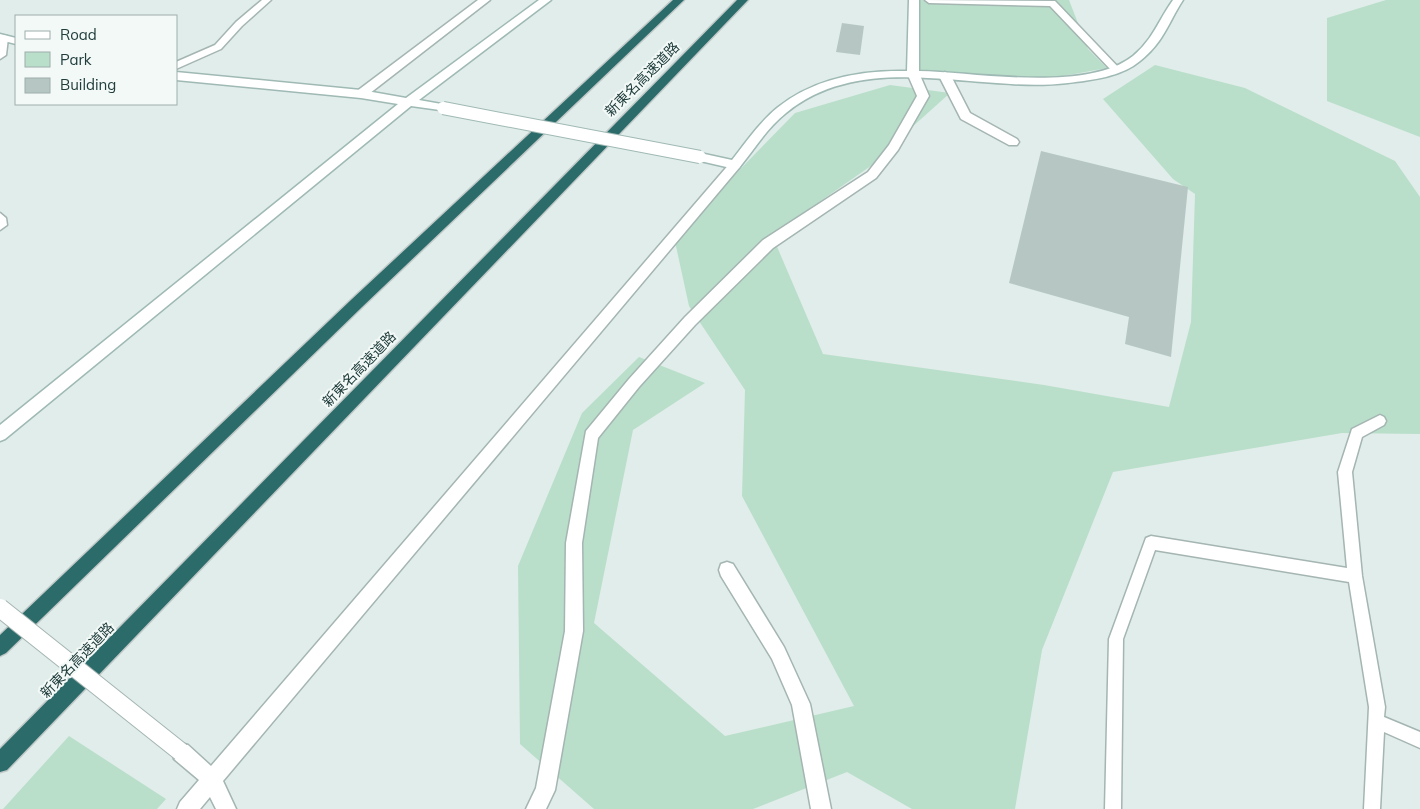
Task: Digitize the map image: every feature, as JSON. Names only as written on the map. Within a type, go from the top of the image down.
[{"type":"highway","points":[[0,647],[356,304],[679,0]]},
{"type":"highway","name":"新東名高速道路","points":[[0,763],[743,0]]},
{"type":"street","points":[[361,94],[485,0]]},
{"type":"street","points":[[0,434],[410,101],[546,0]]},
{"type":"street","points":[[536,809],[545,790],[574,631],[574,543],[591,436],[634,383],[690,321],[768,244],[872,175],[894,147],[913,111],[924,96],[914,73],[914,0]]},
{"type":"street","points":[[187,809],[782,110],[803,95],[828,83],[870,76],[914,73],[1032,84],[1070,80],[1115,69],[1136,59],[1162,30],[1178,0]]},
{"type":"street","points":[[0,55],[2,38],[15,41]]},
{"type":"street","points":[[178,76],[361,94],[410,101],[735,164]]},
{"type":"street","points":[[945,76],[965,116],[1013,142]]},
{"type":"street","points":[[0,218],[0,225]]},
{"type":"street","points":[[727,570],[778,654],[801,704],[821,809]]},
{"type":"street","points":[[0,608],[181,752],[212,779],[226,809]]},
{"type":"lane","points":[[178,65],[218,47],[239,24],[267,0]]},
{"type":"lane","points":[[929,0],[1052,2],[1115,69]]},
{"type":"lane","points":[[1372,809],[1377,707],[1356,576],[1345,472],[1357,433],[1380,422]]},
{"type":"lane","points":[[1113,809],[1116,639],[1151,543],[1356,576]]},
{"type":"lane","points":[[1376,721],[1420,740]]},
{"type":"green space","points":[[914,0],[1069,0],[1088,49],[1107,68],[1025,83],[913,73]]},
{"type":"green space","points":[[1386,0],[1420,0],[1420,137],[1327,101],[1327,18]]},
{"type":"green space","points":[[1155,65],[1245,88],[1395,161],[1420,197],[1420,434],[1342,433],[1113,472],[1042,650],[1015,809],[912,809],[847,772],[753,809],[594,809],[520,744],[518,566],[582,413],[639,357],[705,383],[633,430],[594,623],[725,736],[854,706],[742,496],[745,390],[689,306],[674,237],[795,113],[890,85],[950,93],[911,128],[885,156],[772,235],[823,354],[1044,385],[1169,407],[1191,322],[1195,194],[1173,179],[1103,99]]},
{"type":"green space","points":[[69,736],[166,799],[157,809],[3,809]]},
{"type":"building","points":[[842,23],[864,26],[860,55],[836,52]]},
{"type":"building","points":[[1041,151],[1188,187],[1171,357],[1125,344],[1129,317],[1009,283]]}]
